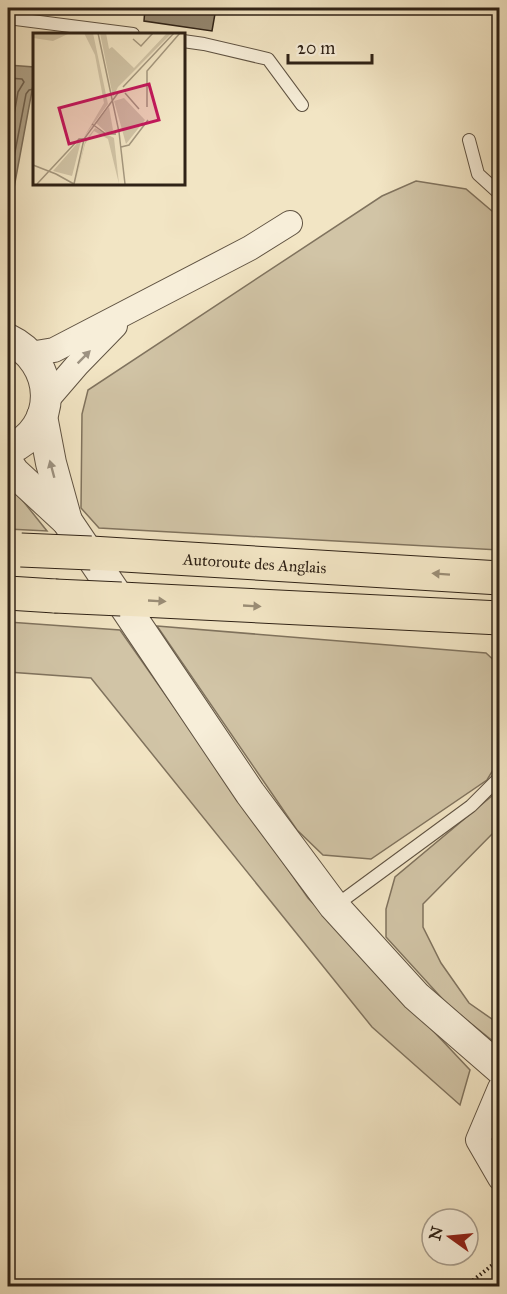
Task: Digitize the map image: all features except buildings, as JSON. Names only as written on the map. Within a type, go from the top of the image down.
[{"type":"highway","name":"Autoroute des Anglais","points":[[14,550],[155,556],[500,578]]},
{"type":"highway","points":[[8,593],[500,618]]},
{"type":"street","points":[[19,346],[54,350],[250,248],[290,223]]},
{"type":"street","points":[[8,450],[18,446],[33,432],[44,408],[77,365],[130,312]]},
{"type":"street","points":[[19,346],[40,368],[45,384],[44,408],[51,463],[67,521]]},
{"type":"street","points":[[8,463],[14,472],[67,521],[250,793],[334,906],[416,996],[500,1069]]},
{"type":"street","points":[[500,1088],[478,1140],[500,1178]]},
{"type":"lane","points":[[8,18],[125,33]]},
{"type":"lane","points":[[184,41],[268,59],[302,105]]},
{"type":"lane","points":[[470,140],[478,174],[500,194]]},
{"type":"lane","points":[[334,906],[471,806],[500,777]]},
{"type":"path","points":[[466,1287],[500,1259]]},
{"type":"shaded area","points":[[416,181],[466,189],[499,217],[499,550],[99,528],[81,508],[82,414],[88,390],[382,196]]},
{"type":"shaded area","points":[[8,489],[15,491],[47,531],[8,529]]},
{"type":"shaded area","points":[[8,622],[120,630],[308,898],[470,1070],[460,1105],[372,1027],[91,678],[8,672]]},
{"type":"shaded area","points":[[157,626],[486,653],[499,665],[499,760],[487,780],[371,859],[323,855],[297,830]]},
{"type":"shaded area","points":[[499,790],[499,827],[423,904],[423,927],[441,963],[469,1003],[499,1024],[499,1046],[448,1005],[386,937],[386,909],[395,877]]},
{"type":"water","points":[[8,65],[33,67],[33,85],[8,220]]}]
